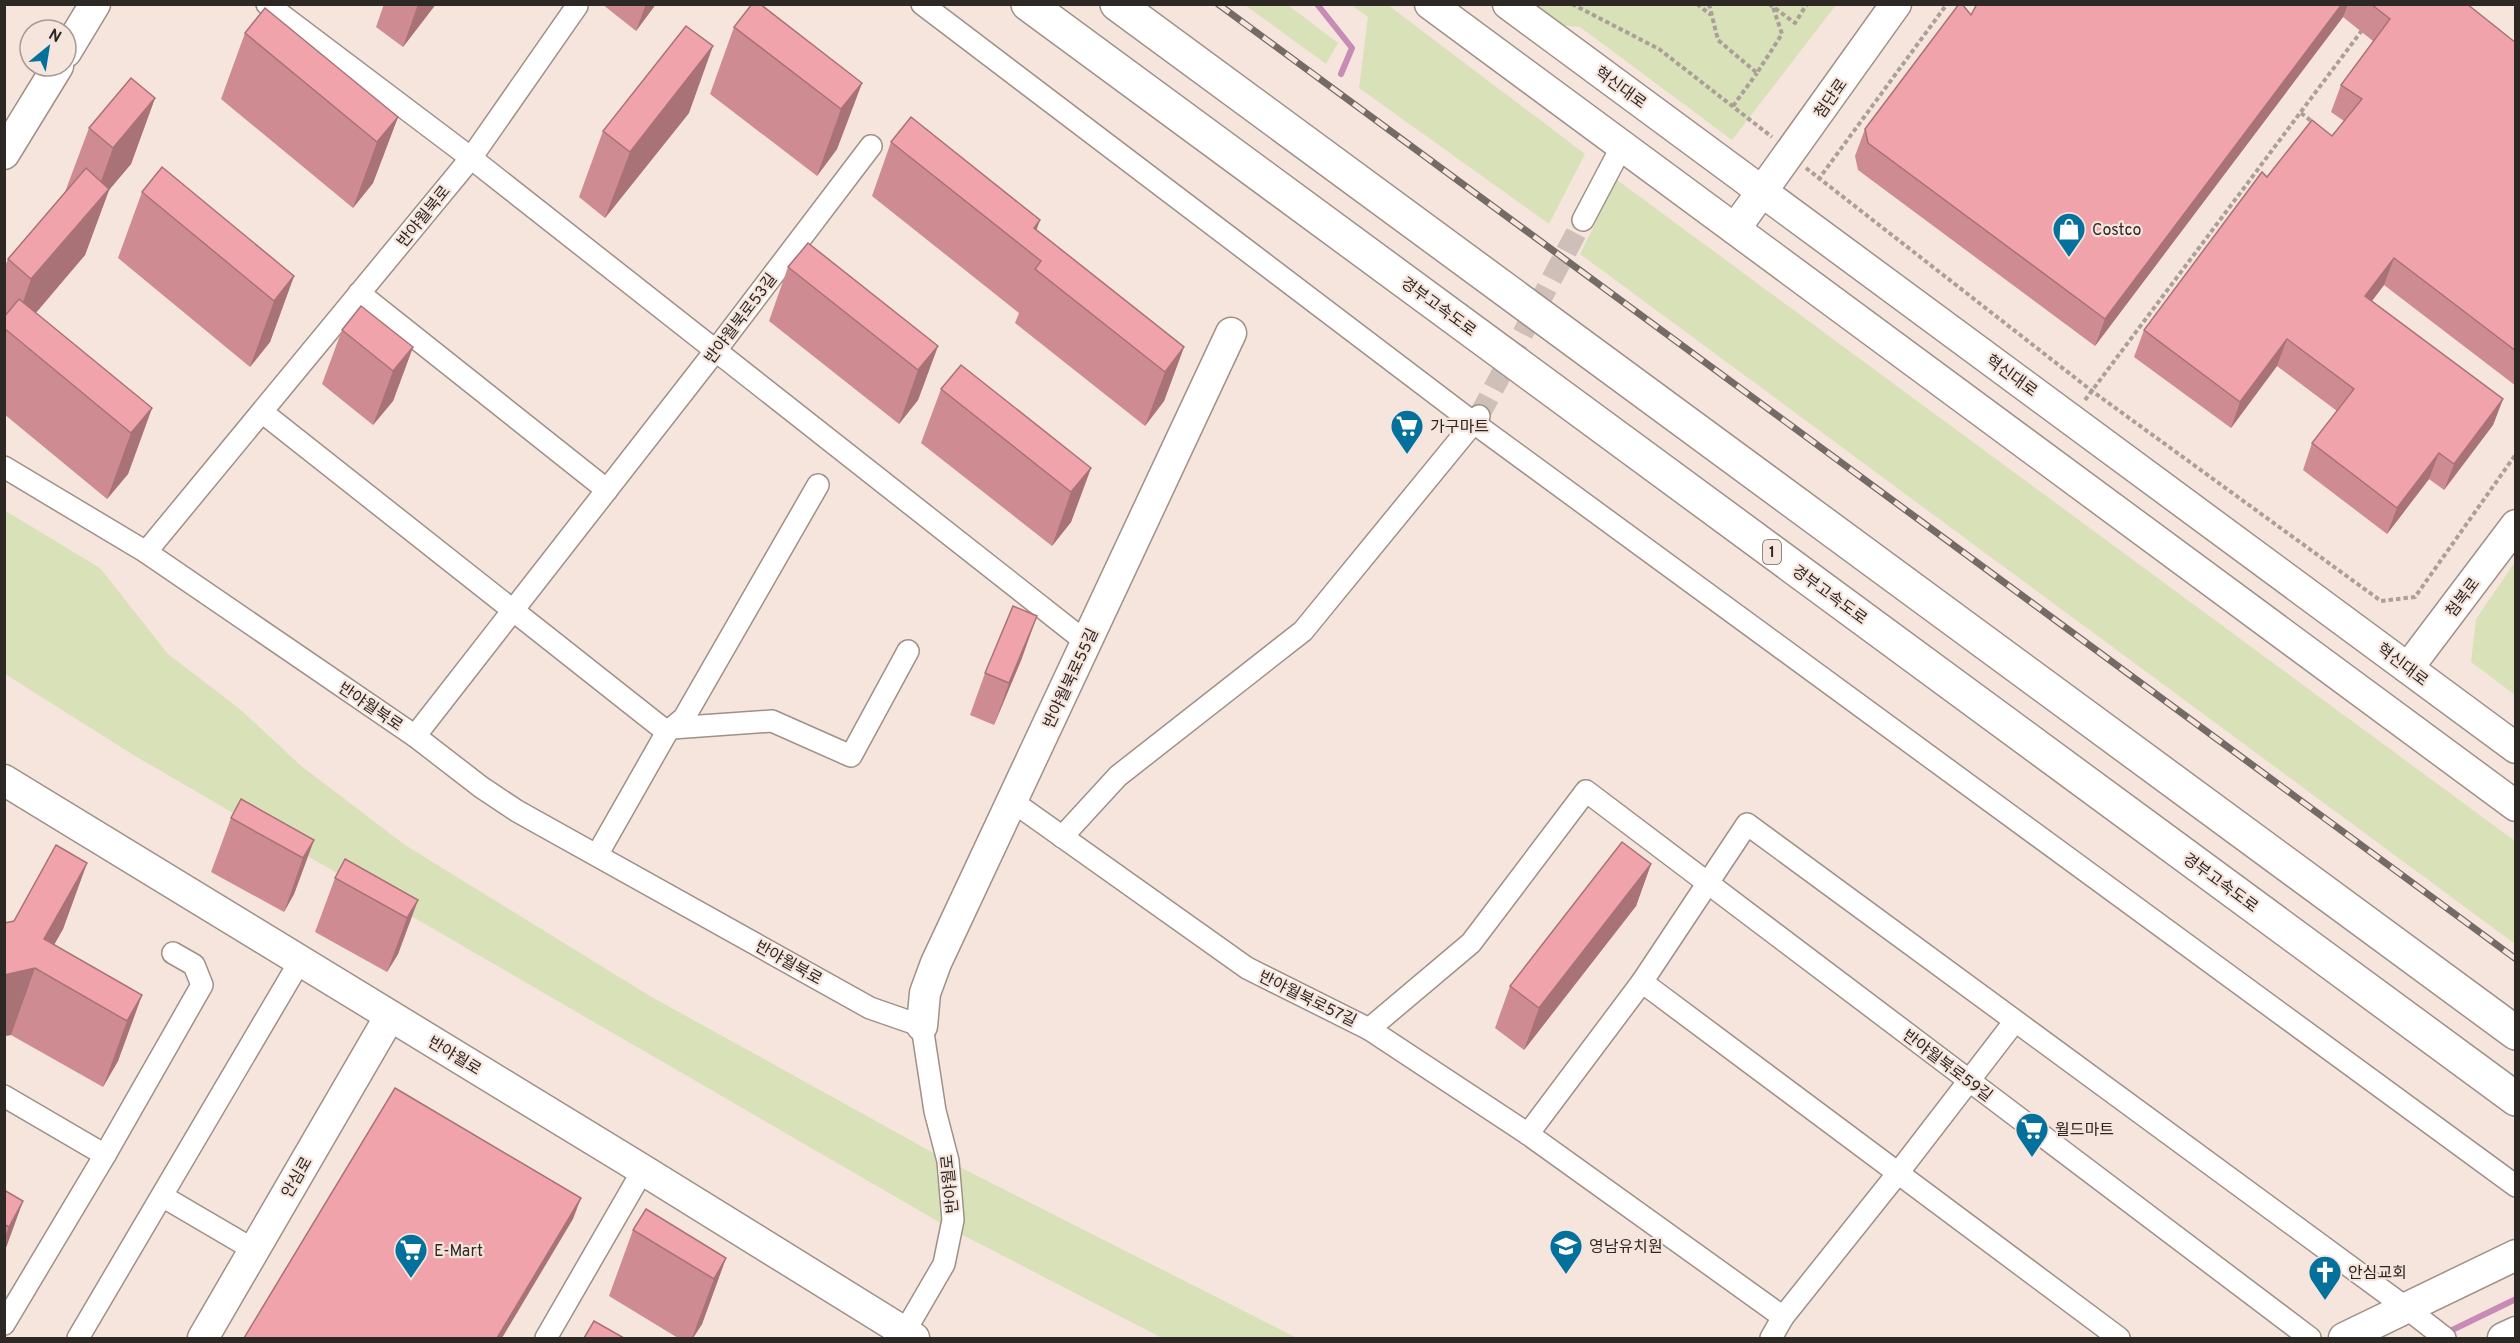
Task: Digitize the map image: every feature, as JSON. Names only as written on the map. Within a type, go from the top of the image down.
[{"type":"highway","name":"경부고속도로","points":[[1028,4],[2516,1099]]},
{"type":"highway","points":[[1117,4],[2516,1033]]},
{"type":"main road","points":[[78,32],[95,4]]},
{"type":"main road","points":[[1430,4],[2516,806]]},
{"type":"main road","name":"혁신대로","points":[[1508,4],[2516,748]]},
{"type":"main road","name":"첨단로","points":[[1735,230],[1896,4]]},
{"type":"main road","points":[[4,154],[51,78]]},
{"type":"main road","name":"반야월북로55길","points":[[922,1026],[925,993],[936,963],[1231,333]]},
{"type":"main road","name":"첨복로","points":[[2408,668],[2516,525]]},
{"type":"main road","name":"반야월로","points":[[5,781],[643,1170],[906,1336]]},
{"type":"main road","name":"안심로","points":[[203,1338],[390,1016]]},
{"type":"main road","points":[[2344,1338],[2516,1255]]},
{"type":"main road","points":[[2503,1338],[2516,1332]]},
{"type":"street","points":[[267,4],[471,158],[1086,642]]},
{"type":"street","points":[[922,4],[1477,419],[2516,1186]]},
{"type":"street","name":"반야월북로","points":[[147,552],[471,158],[577,6]]},
{"type":"street","name":"반야월북로53길","points":[[415,736],[872,146]]},
{"type":"street","points":[[1583,220],[1622,146]]},
{"type":"street","points":[[360,293],[607,490]]},
{"type":"street","points":[[262,412],[513,611],[669,730],[772,721],[851,756],[908,651]]},
{"type":"street","points":[[1062,837],[1118,776],[1303,631],[1477,419]]},
{"type":"street","name":"반야월북로","points":[[4,467],[147,552],[415,736],[481,787],[517,811],[870,1008],[922,1026]]},
{"type":"street","points":[[597,855],[669,730],[684,718],[818,485]]},
{"type":"street","name":"반야월북로57길","points":[[1012,801],[1247,968],[1369,1029],[1471,943],[1586,791]]},
{"type":"street","name":"반야월북로59길","points":[[1586,791],[2310,1338]]},
{"type":"street","points":[[1528,1134],[1642,982],[1747,824],[2445,1338]]},
{"type":"street","points":[[4,1324],[105,1155],[202,985],[194,965],[173,953]]},
{"type":"street","points":[[78,1338],[300,961]]},
{"type":"street","points":[[1642,982],[2119,1338]]},
{"type":"street","points":[[1771,1338],[1783,1317],[2015,1021]]},
{"type":"street","name":"반야월로","points":[[906,1336],[944,1264],[953,1220],[948,1161],[935,1111],[922,1026]]},
{"type":"street","points":[[1369,1029],[1528,1134],[1783,1317]]},
{"type":"street","points":[[4,1096],[105,1155]]},
{"type":"street","points":[[546,1338],[643,1170]]},
{"type":"street","points":[[162,1196],[254,1250]]},
{"type":"path","points":[[1572,4],[1659,49],[1787,149],[1818,180],[2092,391],[2381,601],[2415,597],[2516,454]]},
{"type":"path","points":[[1697,4],[1712,16]]},
{"type":"path","points":[[1709,4],[1718,40],[1757,73]]},
{"type":"path","points":[[1771,6],[1795,23],[1808,4]]},
{"type":"path","points":[[1818,180],[1947,4]]},
{"type":"path","points":[[1732,106],[1782,34],[1771,6]]},
{"type":"path","points":[[2071,418],[2368,22]]},
{"type":"path","points":[[2301,112],[2319,127]]},
{"type":"green space","points":[[1245,5],[1288,5],[1338,43],[1326,64]]},
{"type":"green space","points":[[1351,5],[1388,5],[1585,154],[1549,224],[1359,88],[1368,17]]},
{"type":"green space","points":[[1533,5],[1836,5],[1732,140],[1580,27],[1559,25]]},
{"type":"green space","points":[[1617,180],[2515,841],[2515,944],[1580,254]]},
{"type":"green space","points":[[4,510],[100,568],[168,654],[241,710],[300,765],[405,845],[650,996],[948,1161],[1297,1338],[1162,1338],[951,1229],[135,756],[5,674]]},
{"type":"green space","points":[[2515,562],[2515,695],[2471,662],[2476,619]]},
{"type":"building","points":[[752,4],[760,4],[862,83],[841,109],[734,27]]},
{"type":"building","name":"Costco","points":[[1959,4],[1962,4],[1971,15],[1977,4],[2342,4],[2105,319],[1868,143],[1865,129]]},
{"type":"building","points":[[2371,4],[2467,4],[2516,43],[2516,351],[2394,258],[2365,296],[2503,399],[2454,464],[2439,453],[2397,508],[2312,443],[2354,389],[2287,339],[2240,402],[2144,330],[2262,172],[2267,177],[2312,120],[2332,136],[2362,99],[2341,85],[2390,19]]},
{"type":"building","points":[[265,8],[398,117],[377,142],[245,33]]},
{"type":"building","points":[[686,26],[713,46],[630,152],[603,131]]},
{"type":"building","points":[[131,78],[155,98],[113,148],[89,128]]},
{"type":"building","points":[[911,117],[1040,220],[1034,228],[1184,347],[1165,372],[1035,269],[1041,261],[891,142]]},
{"type":"building","points":[[162,167],[294,276],[274,301],[142,192]]},
{"type":"building","points":[[86,168],[109,189],[31,279],[8,259]]},
{"type":"building","points":[[808,243],[938,346],[918,370],[788,267]]},
{"type":"building","points":[[19,299],[152,408],[131,433],[4,328],[4,317]]},
{"type":"building","points":[[361,306],[413,347],[393,371],[342,330]]},
{"type":"building","points":[[961,365],[1091,468],[1071,492],[941,389]]},
{"type":"building","points":[[1013,606],[1037,616],[1009,683],[985,673]]},
{"type":"building","points":[[241,799],[314,840],[303,858],[231,818]]},
{"type":"building","points":[[1622,842],[1651,864],[1539,1008],[1510,986]]},
{"type":"building","points":[[56,845],[87,863],[44,939],[142,995],[127,1021],[35,968],[4,975],[4,923],[14,921]]},
{"type":"building","points":[[345,859],[418,900],[407,918],[335,878]]},
{"type":"building","name":"E-Mart","points":[[395,1088],[581,1198],[497,1338],[244,1338]]},
{"type":"building","points":[[4,1190],[23,1201],[9,1227],[4,1224]]},
{"type":"building","points":[[646,1209],[726,1258],[714,1279],[633,1230]]},
{"type":"building","points":[[594,1321],[624,1338],[584,1338]]},
{"type":"waterway","points":[[1317,4],[1352,48],[1341,74]]},
{"type":"waterway","points":[[2446,1333],[2516,1299]]},
{"type":"tunnel","points":[[1479,416],[1583,220]]},
{"type":"railway","points":[[1218,4],[2516,959]]},
{"type":"place","name":"Costco","points":[[2069,258]]},
{"type":"place","name":"가구마트","points":[[1407,455]]},
{"type":"place","name":"월드마트","points":[[2032,1158]]},
{"type":"place","name":"영남유치원","points":[[1566,1275]]},
{"type":"place","name":"E-Mart","points":[[411,1279]]},
{"type":"place","name":"안심교회","points":[[2325,1301]]}]
